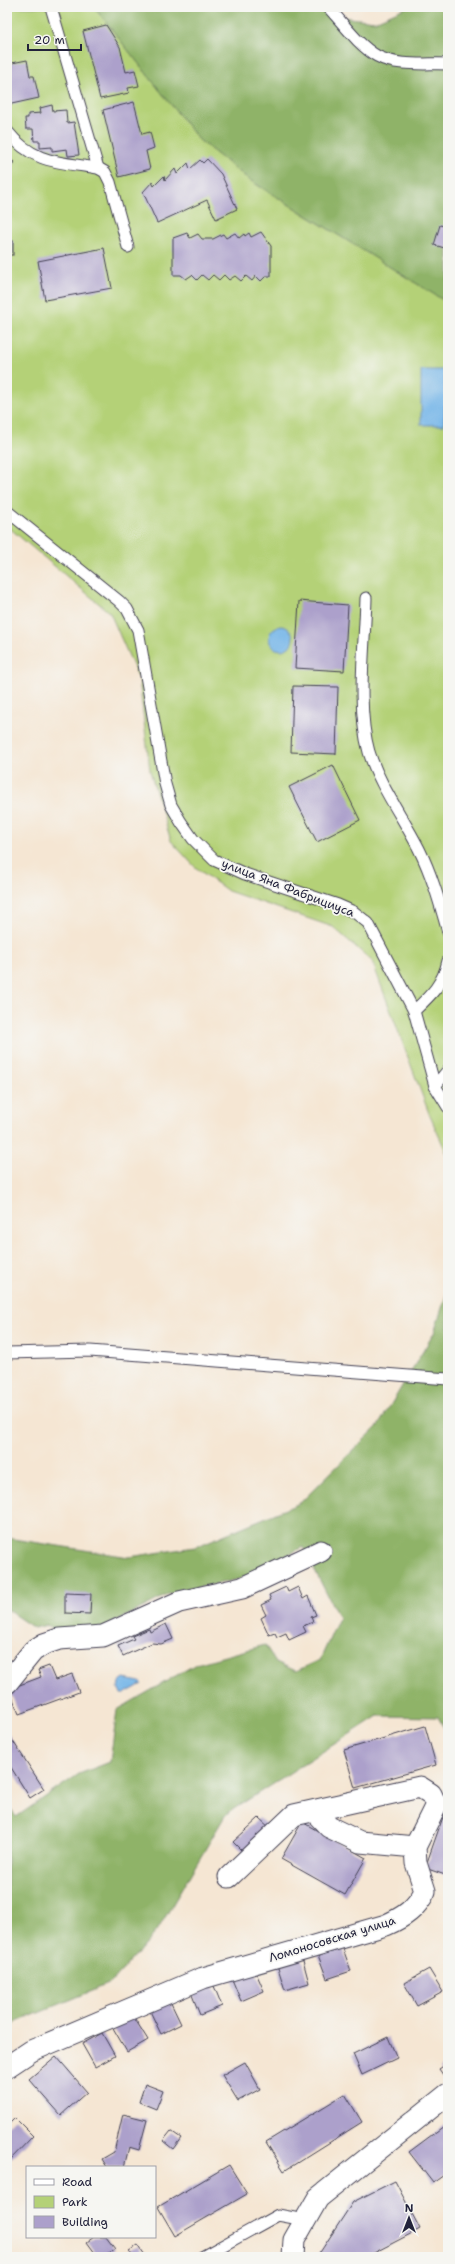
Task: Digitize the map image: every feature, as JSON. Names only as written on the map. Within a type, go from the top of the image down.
[{"type":"street","points":[[7,1683],[33,1651],[44,1644],[58,1639],[103,1636],[179,1602],[242,1588],[321,1551]]},
{"type":"street","points":[[229,1877],[294,1816],[314,1811],[420,1787],[431,1794],[436,1805],[415,1847],[360,1842],[329,1827],[314,1811]]},
{"type":"street","name":"Ломоносовская улица","points":[[7,2067],[31,2051],[203,1978],[386,1925],[402,1917],[417,1906],[425,1891],[416,1863],[415,1847]]},
{"type":"street","points":[[293,2257],[294,2240],[318,2198],[448,2094]]},
{"type":"lane","points":[[52,7],[98,168]]},
{"type":"lane","points":[[328,7],[360,41],[377,56],[400,62],[448,64]]},
{"type":"lane","points":[[7,131],[25,150],[43,160],[98,168],[104,172],[110,182],[128,247]]},
{"type":"lane","name":"улица Яна Фабрициуса","points":[[7,511],[119,601],[133,618],[138,630],[164,784],[171,805],[193,839],[214,860],[245,874],[338,905],[354,912],[368,923],[414,1011],[435,1086],[448,1107]]},
{"type":"lane","points":[[366,598],[362,702],[364,729],[369,752],[378,776],[419,849],[435,886],[448,932]]},
{"type":"lane","points":[[414,1011],[437,990],[445,975],[448,961]]},
{"type":"lane","points":[[435,1086],[448,1070]]},
{"type":"lane","points":[[7,1353],[90,1351],[448,1379]]},
{"type":"lane","points":[[202,2257],[278,2215],[305,2220]]},
{"type":"green space","points":[[7,7],[94,7],[199,140],[251,181],[448,303],[448,1156],[430,1116],[372,961],[333,927],[228,891],[195,867],[171,841],[150,771],[139,679],[110,613],[7,526]]},
{"type":"green space","points":[[94,7],[323,7],[342,17],[375,21],[407,7],[448,7],[448,303],[251,181],[199,140]]},
{"type":"green space","points":[[448,1289],[448,1735],[438,1717],[378,1716],[226,1814],[157,1931],[111,1983],[7,2026],[7,1802],[16,1817],[79,1774],[110,1762],[117,1710],[196,1664],[265,1645],[276,1662],[296,1671],[320,1660],[339,1618],[303,1547],[240,1579],[169,1594],[103,1628],[55,1630],[47,1625],[34,1628],[7,1610],[7,1538],[129,1557],[195,1547],[300,1503],[378,1426],[434,1333]]},
{"type":"water","points":[[421,370],[445,370],[445,391],[448,393],[448,404],[445,405],[444,425],[421,425]]},
{"type":"water","points":[[281,626],[289,630],[293,638],[289,646],[281,650],[273,646],[269,638],[273,630]]},
{"type":"water","points":[[124,1679],[140,1682],[142,1684],[124,1694],[121,1694],[118,1689],[119,1683]]},
{"type":"building","points":[[106,25],[120,47],[126,72],[135,70],[139,86],[128,88],[129,93],[100,99],[83,31]]},
{"type":"building","points":[[27,60],[30,76],[34,76],[39,98],[7,105],[7,64]]},
{"type":"building","points":[[134,102],[142,134],[150,132],[154,148],[146,151],[150,169],[119,177],[103,110]]},
{"type":"building","points":[[52,105],[53,111],[66,110],[67,123],[74,122],[79,155],[68,156],[67,149],[52,151],[52,147],[40,148],[40,141],[34,141],[33,129],[26,129],[25,118],[28,118],[28,114],[41,113],[40,108]]},
{"type":"building","points":[[7,157],[14,162],[7,173]]},
{"type":"building","points":[[207,159],[221,174],[237,209],[216,219],[207,200],[157,223],[143,192],[152,182],[154,186],[164,176],[165,180],[175,169],[177,174],[188,163],[190,169],[200,160],[203,163]]},
{"type":"building","points":[[440,225],[448,227],[448,249],[434,245]]},
{"type":"building","points":[[261,232],[271,246],[271,276],[266,276],[261,281],[256,276],[252,281],[246,276],[241,281],[235,276],[229,280],[224,275],[219,280],[213,275],[208,280],[202,275],[197,280],[192,275],[186,279],[181,275],[173,275],[173,238],[187,233],[190,238],[198,234],[202,239],[213,239],[223,234],[226,238],[235,233],[239,238],[244,234],[245,236],[249,233],[251,237]]},
{"type":"building","points":[[7,241],[13,241],[13,255],[7,255]]},
{"type":"building","points":[[104,248],[112,288],[45,300],[38,261]]},
{"type":"building","points":[[299,601],[348,605],[344,671],[295,668]]},
{"type":"building","points":[[293,686],[338,687],[336,754],[291,752]]},
{"type":"building","points":[[333,765],[360,820],[317,842],[289,787]]},
{"type":"building","points":[[286,1587],[288,1592],[298,1587],[303,1599],[308,1596],[316,1615],[311,1617],[313,1622],[303,1626],[306,1632],[289,1640],[286,1633],[277,1637],[275,1633],[269,1635],[261,1618],[266,1615],[261,1605],[271,1600],[269,1595]]},
{"type":"building","points":[[65,1593],[91,1594],[90,1614],[65,1613]]},
{"type":"building","points":[[166,1624],[173,1639],[161,1644],[152,1643],[123,1656],[118,1646],[134,1639],[132,1636],[149,1629],[150,1632]]},
{"type":"building","points":[[49,1666],[55,1680],[72,1674],[79,1692],[19,1714],[9,1689],[41,1677],[38,1670]]},
{"type":"building","points":[[425,1726],[436,1765],[355,1788],[344,1750]]},
{"type":"building","points":[[7,1732],[44,1789],[30,1798],[7,1761]]},
{"type":"building","points":[[448,1803],[448,1876],[425,1868]]},
{"type":"building","points":[[259,1818],[270,1828],[244,1853],[233,1842]]},
{"type":"building","points":[[302,1822],[366,1858],[345,1895],[281,1859]]},
{"type":"building","points":[[342,1946],[351,1971],[327,1979],[318,1955]]},
{"type":"building","points":[[302,1957],[309,1983],[285,1990],[277,1965]]},
{"type":"building","points":[[254,1968],[264,1991],[241,2001],[231,1977]]},
{"type":"building","points":[[429,1969],[443,1992],[417,2006],[404,1983]]},
{"type":"building","points":[[212,1981],[222,2006],[200,2015],[190,1990]]},
{"type":"building","points":[[169,1999],[181,2024],[161,2034],[149,2009]]},
{"type":"building","points":[[133,2016],[148,2040],[127,2052],[113,2028]]},
{"type":"building","points":[[102,2033],[115,2056],[95,2067],[82,2044]]},
{"type":"building","points":[[388,2037],[397,2058],[362,2075],[353,2054]]},
{"type":"building","points":[[56,2056],[87,2092],[61,2115],[29,2079]]},
{"type":"building","points":[[245,2062],[260,2089],[238,2101],[222,2075]]},
{"type":"building","points":[[448,2063],[448,2082],[439,2069]]},
{"type":"building","points":[[145,2084],[163,2091],[156,2109],[139,2102]]},
{"type":"building","points":[[345,2094],[362,2122],[284,2171],[266,2142]]},
{"type":"building","points":[[123,2114],[147,2120],[139,2150],[129,2147],[124,2166],[106,2166],[102,2159],[114,2152]]},
{"type":"building","points":[[15,2118],[33,2136],[8,2162],[7,2126]]},
{"type":"building","points":[[448,2123],[448,2172],[433,2183],[409,2152]]},
{"type":"building","points":[[171,2131],[181,2138],[173,2149],[163,2141]]},
{"type":"building","points":[[229,2165],[247,2194],[175,2236],[158,2207]]},
{"type":"building","points":[[395,2181],[420,2229],[366,2257],[317,2257],[353,2202]]},
{"type":"building","points":[[93,2238],[107,2238],[115,2249],[104,2257],[98,2257],[87,2242]]},
{"type":"building","points":[[138,2245],[145,2255],[133,2257],[129,2251]]}]
